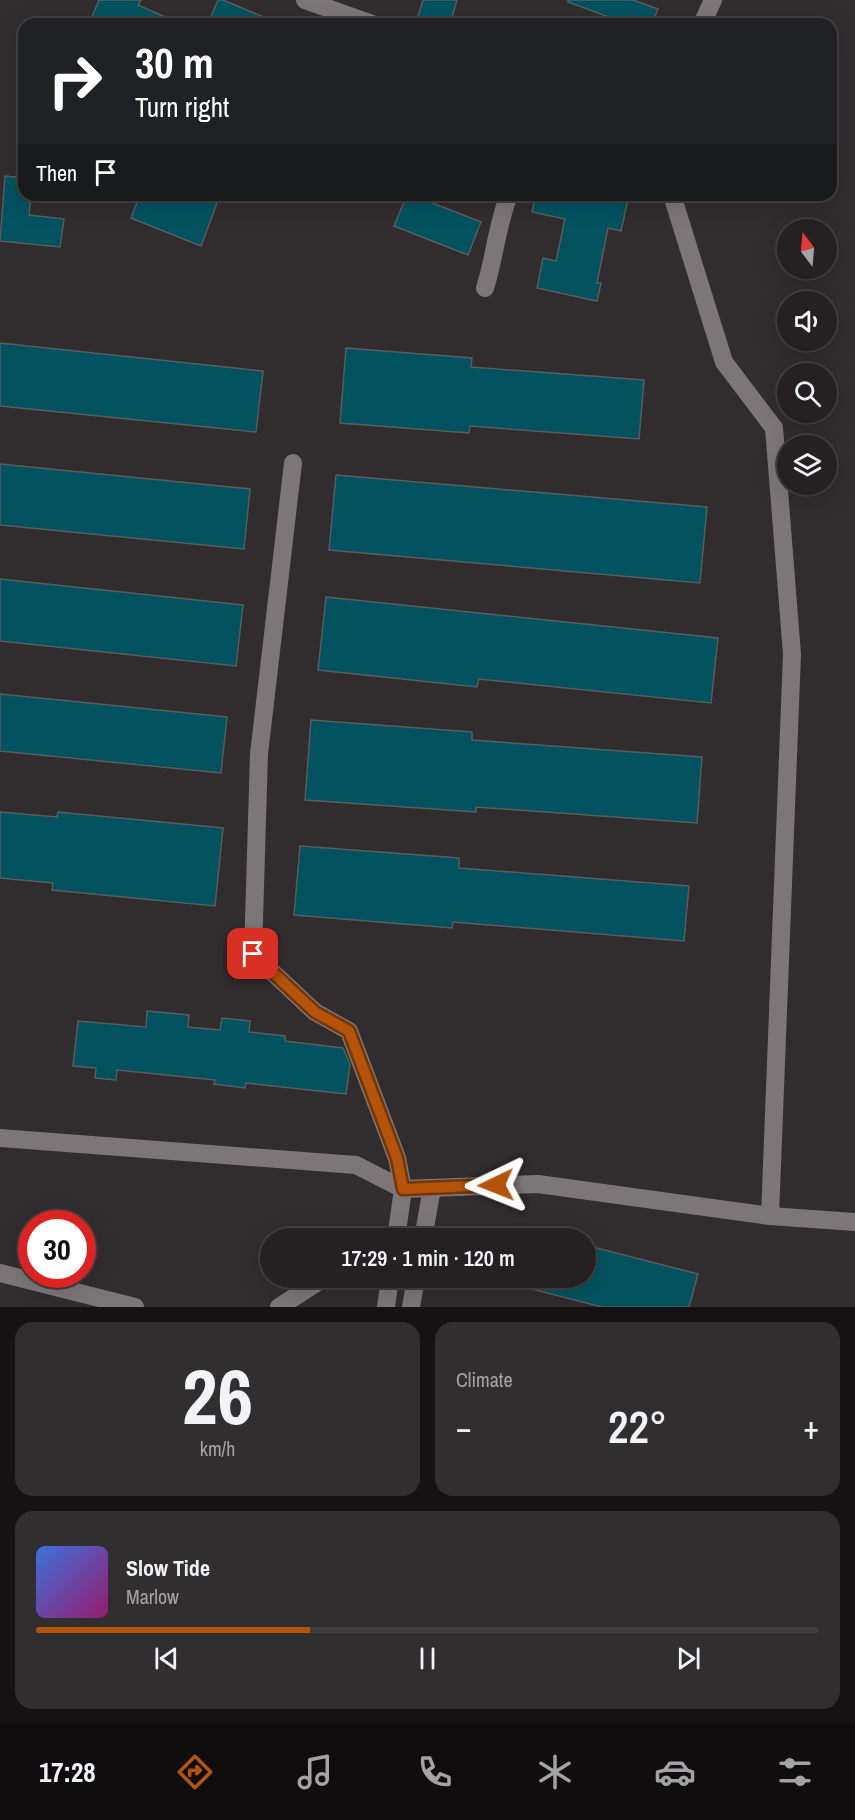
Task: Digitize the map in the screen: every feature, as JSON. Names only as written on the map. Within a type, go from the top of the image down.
[{"type":"street","points":[[305,0],[355,18]]},
{"type":"street","points":[[705,18],[713,0]]},
{"type":"street","points":[[485,288],[507,201]]},
{"type":"street","points":[[674,201],[724,362],[774,428],[792,654],[770,1216]]},
{"type":"street","points":[[293,464],[259,754],[253,954],[315,1012],[349,1031],[397,1158],[403,1189],[397,1228]]},
{"type":"street","points":[[0,1138],[356,1165],[403,1189],[538,1184],[770,1216],[855,1222]]},
{"type":"street","points":[[425,1228],[432,1188]]},
{"type":"street","points":[[0,1273],[135,1307]]},
{"type":"street","points":[[279,1307],[308,1288]]},
{"type":"street","points":[[386,1307],[389,1288]]},
{"type":"street","points":[[411,1307],[414,1288]]},
{"type":"building","points":[[99,0],[141,0],[138,5],[167,18],[92,18]]},
{"type":"building","points":[[218,0],[223,0],[266,18],[210,18]]},
{"type":"building","points":[[423,0],[457,0],[452,18],[418,18]]},
{"type":"building","points":[[568,0],[633,0],[658,9],[654,18],[612,18],[568,2]]},
{"type":"building","points":[[5,176],[18,177],[18,201],[30,201],[29,215],[64,219],[60,247],[0,241]]},
{"type":"building","points":[[138,201],[218,201],[201,246],[131,218]]},
{"type":"building","points":[[404,201],[427,201],[481,222],[468,255],[394,226]]},
{"type":"building","points":[[535,201],[628,201],[621,231],[608,228],[597,283],[601,283],[597,301],[537,288],[543,258],[556,261],[565,219],[532,212]]},
{"type":"building","points":[[0,343],[263,371],[256,432],[0,406]]},
{"type":"building","points":[[346,348],[472,358],[471,367],[644,380],[639,439],[470,426],[469,433],[340,423]]},
{"type":"building","points":[[0,464],[250,489],[244,549],[0,525]]},
{"type":"building","points":[[336,475],[707,507],[700,583],[329,550]]},
{"type":"building","points":[[0,579],[243,605],[236,666],[0,641]]},
{"type":"building","points":[[326,597],[718,638],[711,703],[479,679],[477,687],[318,670]]},
{"type":"building","points":[[0,694],[227,717],[221,773],[0,751]]},
{"type":"building","points":[[311,720],[472,732],[472,740],[702,757],[697,823],[476,807],[476,812],[305,800]]},
{"type":"building","points":[[0,812],[57,817],[58,812],[223,828],[215,906],[52,890],[53,883],[0,878]]},
{"type":"building","points":[[300,846],[459,858],[459,868],[689,886],[684,941],[453,922],[452,928],[294,915]]},
{"type":"building","points":[[147,1011],[189,1015],[188,1027],[220,1030],[222,1018],[250,1021],[249,1032],[285,1036],[285,1041],[343,1048],[350,1064],[346,1094],[246,1083],[245,1088],[214,1084],[215,1080],[117,1070],[116,1080],[95,1078],[96,1068],[73,1066],[78,1021],[146,1027]]},
{"type":"building","points":[[596,1248],[698,1274],[689,1307],[602,1307],[528,1288],[596,1288]]},
{"type":"route","points":[[253,954],[315,1012],[349,1031],[397,1158],[403,1189],[496,1185]]}]
